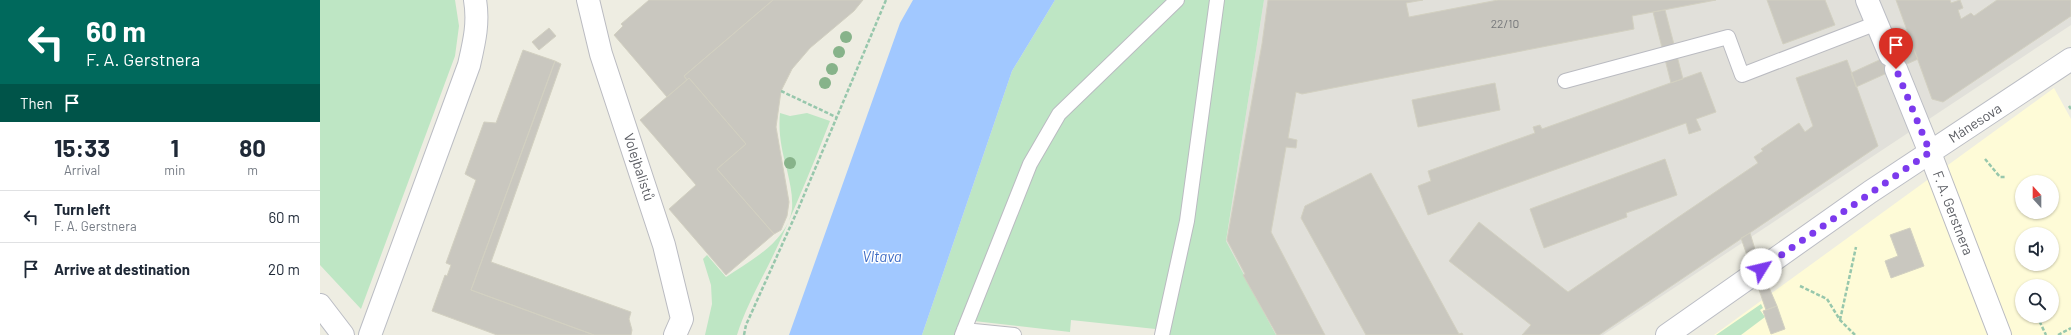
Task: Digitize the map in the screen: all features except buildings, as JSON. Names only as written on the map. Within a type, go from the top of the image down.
[{"type":"main road","points":[[370,335],[469,65],[475,41],[477,13],[475,0]]},
{"type":"main road","name":"Volejbalistů","points":[[588,0],[601,54],[664,244],[682,319],[675,335]]},
{"type":"main road","name":"F. A. Gerstnera","points":[[1867,0],[1930,152],[2000,335]]},
{"type":"main road","name":"Mánesova","points":[[1667,335],[1930,152],[2071,59]]},
{"type":"main road","points":[[320,305],[343,335]]},
{"type":"lane","points":[[1014,335],[963,332],[1030,164],[1059,114],[1177,0]]},
{"type":"lane","points":[[1162,335],[1187,221],[1217,0]]},
{"type":"lane","points":[[1565,81],[1728,37],[1742,75],[1877,23]]},
{"type":"path","points":[[744,335],[746,325],[800,207],[836,117],[886,0]]},
{"type":"path","points":[[781,91],[836,117]]},
{"type":"path","points":[[1985,159],[2000,177],[2005,177]]},
{"type":"path","points":[[1840,320],[1856,247]]},
{"type":"path","points":[[1800,286],[1827,299],[1840,320],[1855,335]]},
{"type":"path","points":[[2040,323],[2046,335]]},
{"type":"path","points":[[2058,335],[2071,328]]},
{"type":"shaded area","points":[[1264,0],[2071,0],[2071,25],[1603,335],[1276,335],[1226,241]]},
{"type":"shaded area","points":[[2054,88],[2071,119],[2071,335],[1714,335]]},
{"type":"green space","points":[[320,0],[455,0],[459,26],[455,56],[361,309],[320,265]]},
{"type":"green space","points":[[1055,0],[1264,0],[1226,241],[1276,335],[1168,335],[1165,330],[1071,320],[1070,332],[974,321],[972,335],[922,335],[1012,71]]},
{"type":"green space","points":[[780,113],[790,116],[807,113],[830,121],[812,168],[786,228],[751,300],[737,335],[705,335],[712,304],[711,285],[703,259],[707,255],[726,277],[756,257],[776,240],[789,220],[792,209],[792,199],[781,142]]},
{"type":"green space","points":[[1761,304],[1763,308],[1760,310],[1765,317],[1741,335],[1716,335]]},
{"type":"water","name":"Vltava","points":[[913,0],[1055,0],[1012,71],[922,335],[789,335],[900,23]]},
{"type":"route","points":[[1761,269],[1870,192],[1930,152],[1896,69]]}]
